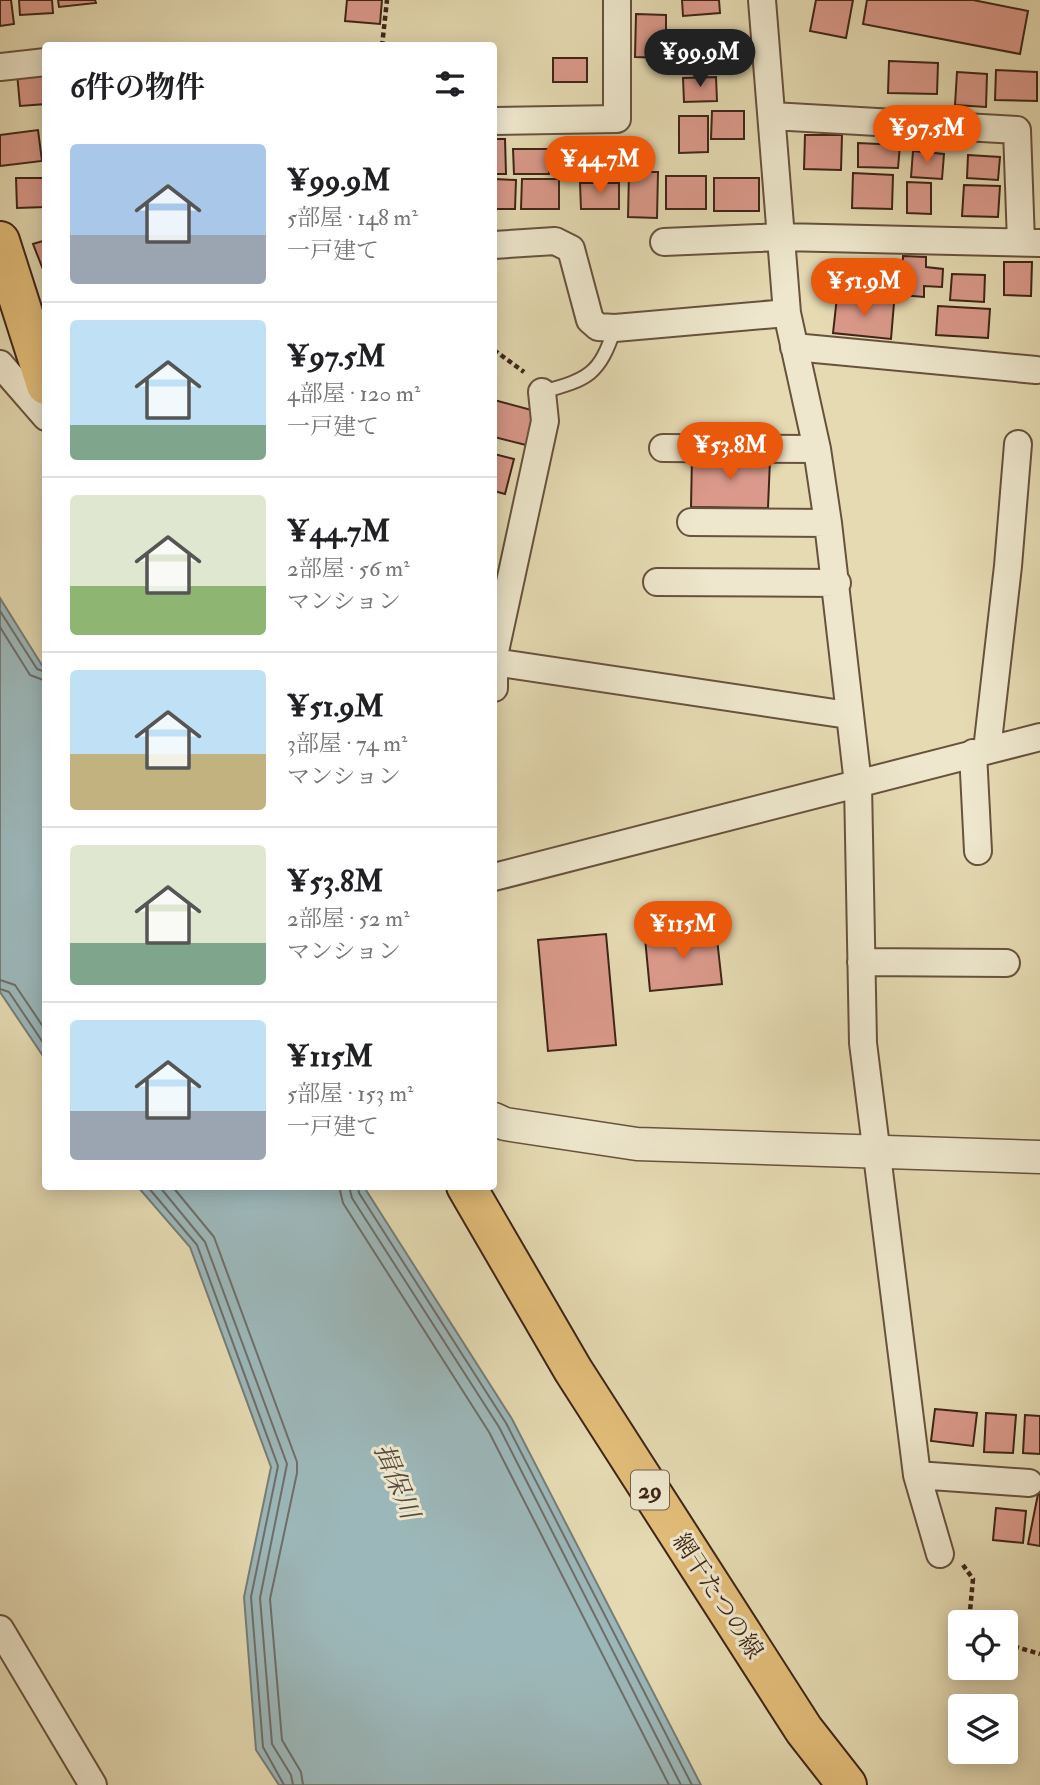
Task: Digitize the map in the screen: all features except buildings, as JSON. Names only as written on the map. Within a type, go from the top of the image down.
[{"type":"main road","points":[[0,241],[42,372]]},
{"type":"main road","name":"網干たつの線","points":[[468,1190],[573,1370],[804,1730],[847,1785]]},
{"type":"street","points":[[497,121],[617,119],[617,0]]},
{"type":"street","points":[[762,0],[787,313],[817,449],[837,583],[848,715],[858,784],[863,1043],[917,1475],[940,1554]]},
{"type":"street","points":[[0,67],[42,62]]},
{"type":"street","points":[[664,242],[781,237],[1030,243],[1017,130],[772,116]]},
{"type":"street","points":[[497,245],[555,241],[571,249],[590,320],[598,327],[615,328],[787,313]]},
{"type":"street","points":[[794,347],[1035,370]]},
{"type":"street","points":[[0,364],[42,411]]},
{"type":"street","points":[[497,642],[545,421],[542,392]]},
{"type":"street","points":[[978,851],[980,751],[1008,566],[1018,444]]},
{"type":"street","points":[[663,448],[817,449]]},
{"type":"street","points":[[691,522],[828,523]]},
{"type":"street","points":[[657,582],[837,583]]},
{"type":"street","points":[[497,662],[848,715]]},
{"type":"street","points":[[497,876],[1040,737]]},
{"type":"street","points":[[862,962],[1006,963]]},
{"type":"street","points":[[497,1120],[505,1124],[637,1144],[1040,1157]]},
{"type":"street","points":[[917,1475],[1029,1483]]},
{"type":"street","points":[[0,1629],[93,1785]]},
{"type":"lane","points":[[542,392],[591,375],[605,357],[615,328]]},
{"type":"path","points":[[382,42],[387,0]]},
{"type":"path","points":[[497,352],[523,372],[542,392]]},
{"type":"path","points":[[940,1554],[966,1566],[973,1580],[970,1610]]},
{"type":"path","points":[[1018,1648],[1040,1654]]},
{"type":"water","points":[[0,598],[42,665],[42,1055],[0,992]]},
{"type":"water","name":"揖保川","points":[[141,1190],[366,1190],[512,1419],[701,1785],[279,1785],[256,1750],[244,1597],[271,1467],[190,1247]]}]
